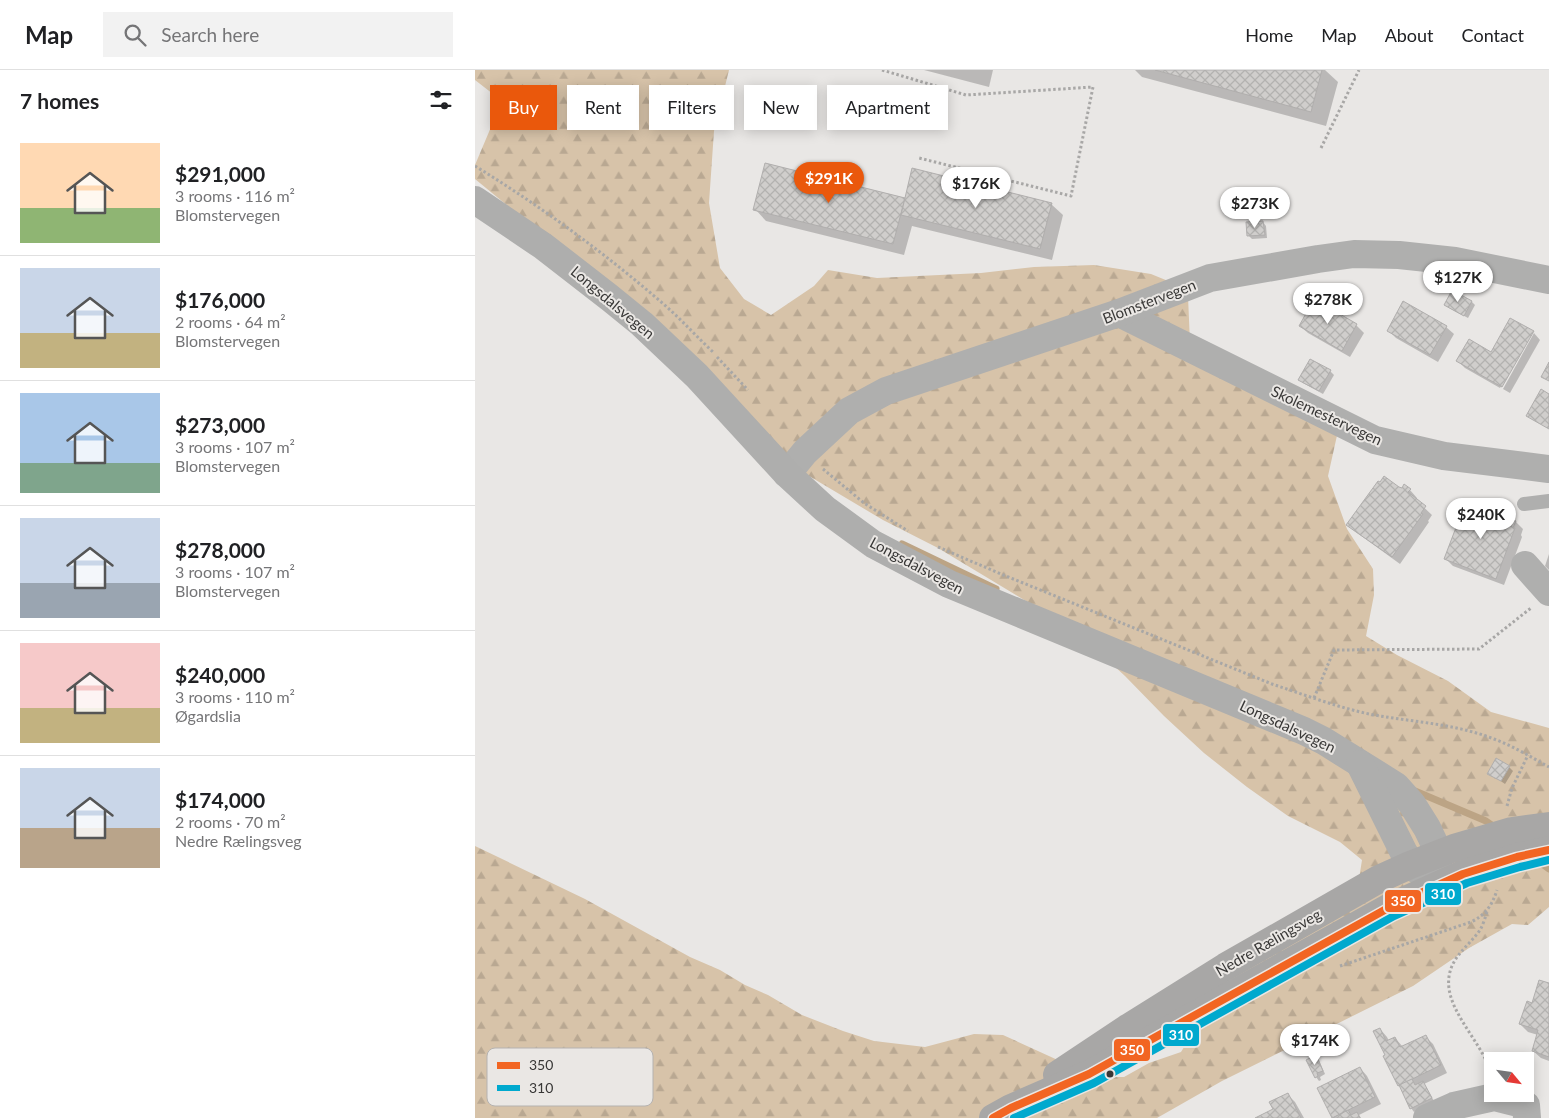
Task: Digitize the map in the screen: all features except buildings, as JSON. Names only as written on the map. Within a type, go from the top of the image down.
[{"type":"main road","name":"Longsdalsvegen","points":[[475,200],[543,246],[642,324],[697,376],[787,474],[825,509],[873,544],[958,588],[1304,730],[1325,741],[1396,786],[1413,804],[1439,853],[1437,884]]},
{"type":"main road","points":[[1360,764],[1410,865],[1437,884]]},
{"type":"main road","name":"Nedre Rælingsveg","points":[[1002,1113],[1081,1057],[1217,972],[1357,892],[1410,865],[1439,853],[1512,831],[1549,826]]},
{"type":"main road","name":"Nedre Rælingsveg","points":[[1002,1113],[1089,1074],[1390,907],[1437,884],[1491,864],[1549,850]]},
{"type":"street","name":"Blomstervegen","points":[[787,474],[805,452],[849,411],[886,391],[1119,313],[1210,278],[1354,254],[1399,255],[1455,261],[1549,280]]},
{"type":"street","name":"Skolemestervegen","points":[[1119,313],[1375,440],[1444,456],[1549,469]]},
{"type":"street","points":[[1525,565],[1542,598]]},
{"type":"street","points":[[1427,1118],[1454,1106],[1494,1097],[1526,1111]]},
{"type":"lane","points":[[1524,504],[1549,502]]},
{"type":"path","points":[[882,70],[966,95],[1093,87],[1071,196],[919,158]]},
{"type":"path","points":[[1321,148],[1359,70]]},
{"type":"path","points":[[822,468],[864,503],[909,532]]},
{"type":"path","points":[[934,545],[1216,662],[1314,698],[1372,714],[1461,729],[1494,739],[1549,767]]},
{"type":"path","points":[[1314,698],[1334,650],[1479,649],[1542,598]]},
{"type":"path","points":[[1506,813],[1512,788],[1528,755]]},
{"type":"path","points":[[1484,1056],[1453,1004],[1448,991],[1448,978],[1452,965],[1459,954],[1481,928],[1494,899],[1497,885]]},
{"type":"path","points":[[1335,968],[1463,925],[1487,912]]},
{"type":"green space","points":[[475,70],[729,70],[725,85],[649,85],[649,130],[714,130],[709,203],[720,268],[744,299],[771,315],[814,286],[828,270],[877,278],[981,273],[1034,267],[1094,265],[1151,274],[1195,292],[1188,296],[1190,343],[1338,431],[1328,476],[1347,529],[1373,569],[1374,595],[1366,636],[1397,655],[1448,681],[1491,712],[1549,728],[1549,907],[1528,925],[1512,924],[1469,948],[1413,986],[1222,1081],[1157,1118],[475,1118],[475,846],[585,899],[690,957],[720,970],[802,1015],[843,1031],[874,1041],[925,1047],[974,1034],[1003,1035],[1095,1077],[1124,1077],[1149,1063],[1181,1052],[1205,1013],[1224,966],[1359,879],[1362,860],[1340,842],[1288,816],[1204,753],[1087,641],[1049,615],[938,548],[883,520],[772,454],[655,327],[475,179],[475,165],[490,129],[557,130],[557,85],[490,85],[490,92],[475,80]]},
{"type":"waterway","points":[[902,544],[996,589]]},
{"type":"waterway","points":[[1415,791],[1486,821],[1496,828]]},
{"type":"waterway","points":[[1538,861],[1549,869]]},
{"type":"transit line","name":"350","points":[[993,1118],[1011,1108],[1089,1074],[1390,907],[1463,874],[1517,857],[1549,850]]},
{"type":"transit line","name":"310","points":[[1014,1118],[1094,1083],[1394,916],[1467,883],[1549,860]]}]
